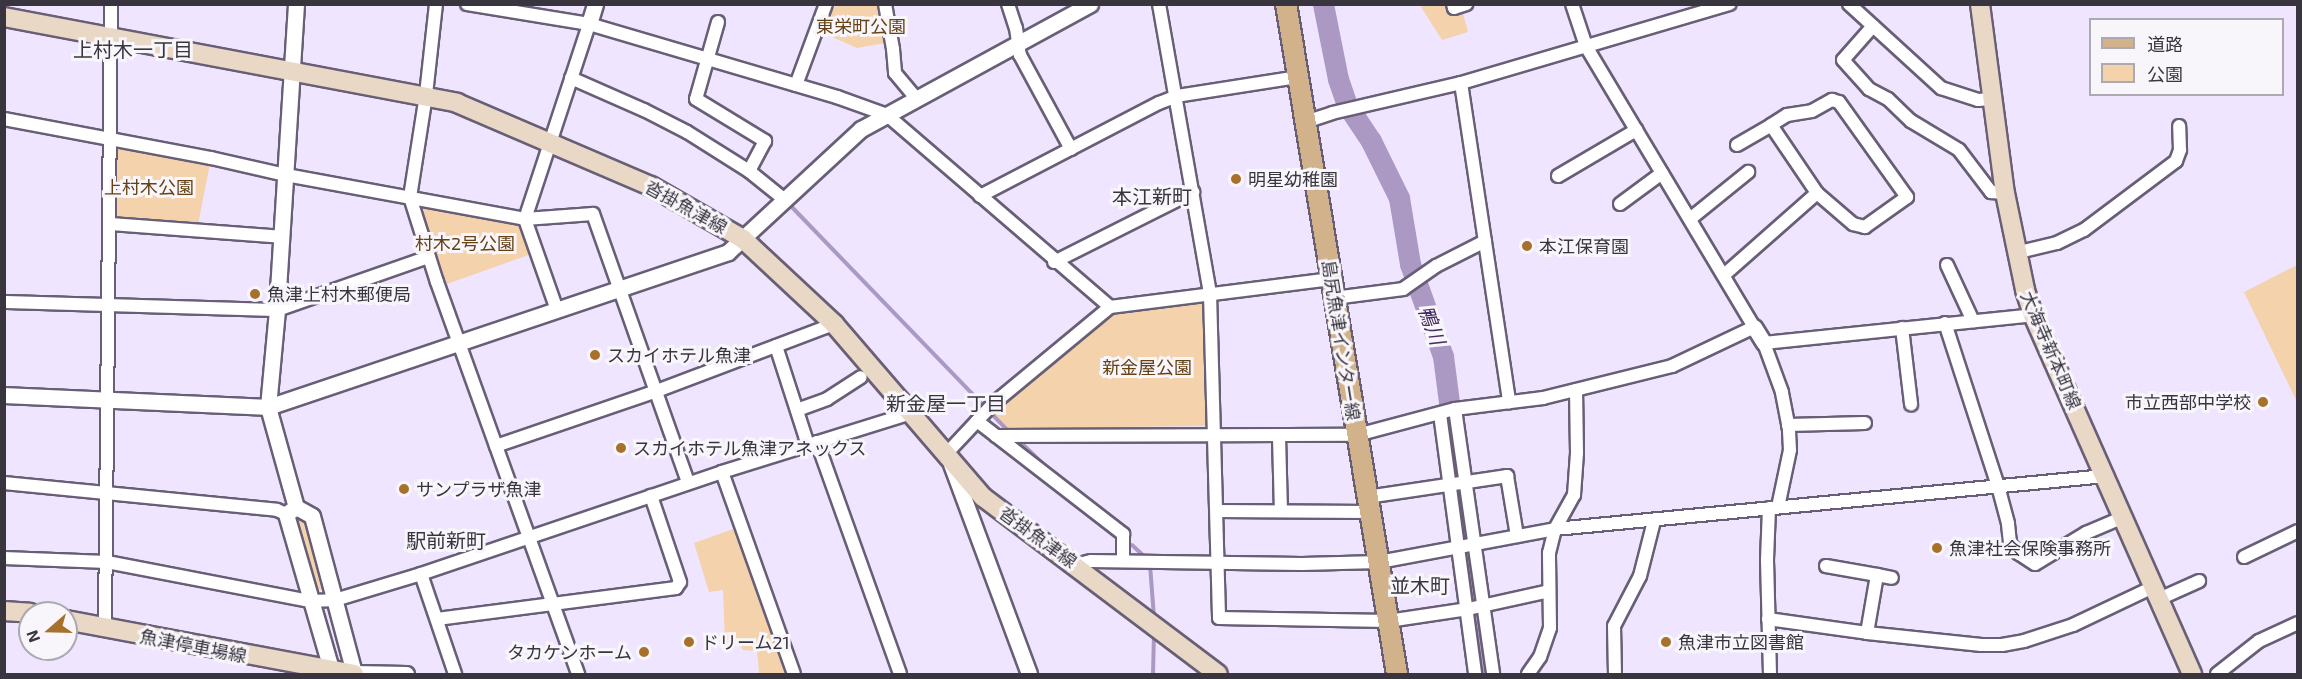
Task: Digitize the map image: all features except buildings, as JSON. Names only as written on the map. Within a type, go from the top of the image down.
[{"type":"main road","name":"島尻魚津インター線","points":[[1286,4],[1397,675]]},
{"type":"main road","name":"大海寺新本町線","points":[[1980,4],[2005,193],[2016,253],[2033,315],[2192,675]]},
{"type":"main road","name":"沓掛魚津線","points":[[4,17],[426,95],[484,113],[651,186],[743,239],[834,324],[983,497],[1218,675]]},
{"type":"main road","name":"魚津停車場線","points":[[78,622],[332,672],[354,674]]},
{"type":"street","points":[[105,628],[111,4]]},
{"type":"street","points":[[296,4],[277,310],[268,407],[310,601],[332,672]]},
{"type":"street","points":[[436,4],[426,95],[410,197],[428,257],[578,675]]},
{"type":"street","points":[[467,4],[589,24],[796,85],[887,115],[1110,307]]},
{"type":"street","points":[[557,310],[525,219],[595,4]]},
{"type":"street","points":[[796,85],[826,4]]},
{"type":"street","points":[[885,4],[895,73],[918,100]]},
{"type":"street","points":[[1008,4],[1020,55],[1071,149]]},
{"type":"street","points":[[4,395],[268,407],[728,252],[861,129],[918,100],[1090,4]]},
{"type":"street","points":[[1159,4],[1210,294],[1216,435],[1219,618],[1388,621],[1476,607],[1549,591]]},
{"type":"street","points":[[1453,4],[1454,8],[1466,4]]},
{"type":"street","points":[[1572,4],[1586,46],[1764,343],[1782,392],[1790,450],[1773,508],[1768,619],[1770,675]]},
{"type":"street","points":[[1849,4],[1941,88],[1978,100],[1991,99]]},
{"type":"street","points":[[1305,122],[1461,83],[1725,5]]},
{"type":"street","points":[[718,22],[696,99],[765,141],[749,171]]},
{"type":"street","points":[[1873,26],[1843,60],[1869,89],[1888,99],[1911,121],[1959,150],[1991,192],[2005,193]]},
{"type":"street","points":[[980,196],[1159,103],[1177,96],[1298,77]]},
{"type":"street","points":[[571,78],[687,132],[749,171],[785,200]]},
{"type":"street","points":[[1461,83],[1509,402]]},
{"type":"street","points":[[1737,146],[1787,115],[1812,111],[1832,100],[1839,102],[1907,197],[1865,227],[1853,224],[1817,193],[1771,125]]},
{"type":"street","points":[[4,119],[286,175],[525,219],[593,214],[688,483]]},
{"type":"street","points":[[2016,253],[2057,243],[2084,230],[2176,161],[2180,150],[2179,126]]},
{"type":"street","points":[[1558,176],[1636,130]]},
{"type":"street","points":[[1690,219],[1748,172]]},
{"type":"street","points":[[1620,204],[1662,174]]},
{"type":"street","points":[[1054,261],[1193,192]]},
{"type":"street","points":[[1724,275],[1817,193]]},
{"type":"street","points":[[110,224],[282,237]]},
{"type":"street","points":[[1334,298],[1403,289],[1436,266],[1485,241]]},
{"type":"street","points":[[4,302],[277,310],[428,257]]},
{"type":"street","points":[[1947,266],[1973,321]]},
{"type":"street","points":[[1029,675],[947,453],[994,403],[1110,307],[1331,279]]},
{"type":"street","points":[[1764,343],[2033,315]]},
{"type":"street","points":[[1946,323],[1998,486],[2010,544],[2035,564],[2086,534],[2122,518]]},
{"type":"street","points":[[496,446],[654,392],[834,324]]},
{"type":"street","points":[[996,436],[1357,435],[1455,409],[1543,398],[1672,366],[1754,327]]},
{"type":"street","points":[[1902,328],[1911,404]]},
{"type":"street","points":[[776,346],[797,410],[813,443],[900,675]]},
{"type":"street","points":[[797,410],[827,399],[861,377]]},
{"type":"street","points":[[1528,675],[1540,657],[1551,628],[1549,553],[1555,529],[1574,495],[1577,453],[1576,390]]},
{"type":"street","points":[[1455,409],[1475,545],[1475,675]]},
{"type":"street","points":[[4,558],[107,562],[310,601],[335,600],[421,574],[722,471],[912,413]]},
{"type":"street","points":[[1440,414],[1458,548],[1476,607],[1492,675]]},
{"type":"street","points":[[977,421],[1123,534],[1123,561]]},
{"type":"street","points":[[1788,425],[1865,423]]},
{"type":"street","points":[[1279,436],[1281,511]]},
{"type":"street","points":[[722,471],[794,675]]},
{"type":"street","points":[[1216,511],[1281,511],[1369,505],[1450,485],[1507,476],[1517,536]]},
{"type":"street","points":[[1075,565],[1091,561],[1378,562],[1555,529],[2105,477]]},
{"type":"street","points":[[4,483],[291,511],[312,516],[354,674],[406,675]]},
{"type":"street","points":[[437,619],[676,588],[680,582],[651,496]]},
{"type":"street","points":[[1615,675],[1614,626],[1640,576],[1654,521]]},
{"type":"street","points":[[2244,557],[2298,531]]},
{"type":"street","points":[[1826,566],[1893,578]]},
{"type":"street","points":[[421,574],[454,675]]},
{"type":"street","points":[[1867,633],[1877,575]]},
{"type":"street","points":[[1768,619],[1867,633],[1981,645],[2024,642],[2156,593],[2199,581]]},
{"type":"street","points":[[2217,675],[2259,641],[2298,622]]},
{"type":"green space","points":[[1428,4],[1461,6],[1468,32],[1442,40],[1421,7]]},
{"type":"green space","name":"東栄町公園","points":[[845,5],[882,5],[886,43],[857,48],[832,37],[834,30],[817,25],[821,9]]},
{"type":"green space","name":"上村木公園","points":[[108,139],[211,158],[197,230],[110,224]]},
{"type":"green space","name":"村木2号公園","points":[[428,204],[520,223],[531,254],[447,284],[422,212]]},
{"type":"green space","points":[[2297,265],[2297,402],[2244,292]]},
{"type":"green space","name":"新金屋公園","points":[[1203,302],[1209,426],[1004,428],[993,416],[997,406],[1065,355],[1114,311]]},
{"type":"green space","points":[[305,519],[324,590],[314,589],[295,520]]},
{"type":"green space","points":[[736,528],[787,673],[759,673],[757,651],[743,650],[739,643],[725,643],[723,590],[709,592],[694,543]]},
{"type":"waterway","name":"鴨川","points":[[1323,4],[1338,79],[1347,105],[1371,141],[1399,198],[1410,264],[1443,356],[1483,662]]},
{"type":"waterway","points":[[787,202],[1009,432]]},
{"type":"waterway","points":[[1017,439],[1053,473]]},
{"type":"waterway","points":[[1132,545],[1147,559]]},
{"type":"waterway","points":[[1150,565],[1154,617]]},
{"type":"waterway","points":[[1153,674],[1154,634]]},
{"type":"place","name":"明星幼稚園","points":[[1236,179]]},
{"type":"place","name":"本江保育園","points":[[1527,246]]},
{"type":"place","name":"魚津上村木郵便局","points":[[255,294]]},
{"type":"place","name":"スカイホテル魚津","points":[[595,355]]},
{"type":"place","name":"市立西部中学校","points":[[2263,402]]},
{"type":"place","name":"スカイホテル魚津アネックス","points":[[621,448]]},
{"type":"place","name":"サンプラザ魚津","points":[[404,489]]},
{"type":"place","name":"魚津社会保険事務所","points":[[1937,548]]},
{"type":"place","name":"ドリーム21","points":[[689,642]]},
{"type":"place","name":"魚津市立図書館","points":[[1666,642]]},
{"type":"place","name":"タカケンホーム","points":[[644,652]]},
{"type":"district","name":"上村木一丁目","points":[[133,49]]},
{"type":"district","name":"本江新町","points":[[1152,196]]},
{"type":"district","name":"新金屋一丁目","points":[[946,403]]},
{"type":"district","name":"駅前新町","points":[[446,540]]},
{"type":"district","name":"並木町","points":[[1420,585]]}]
